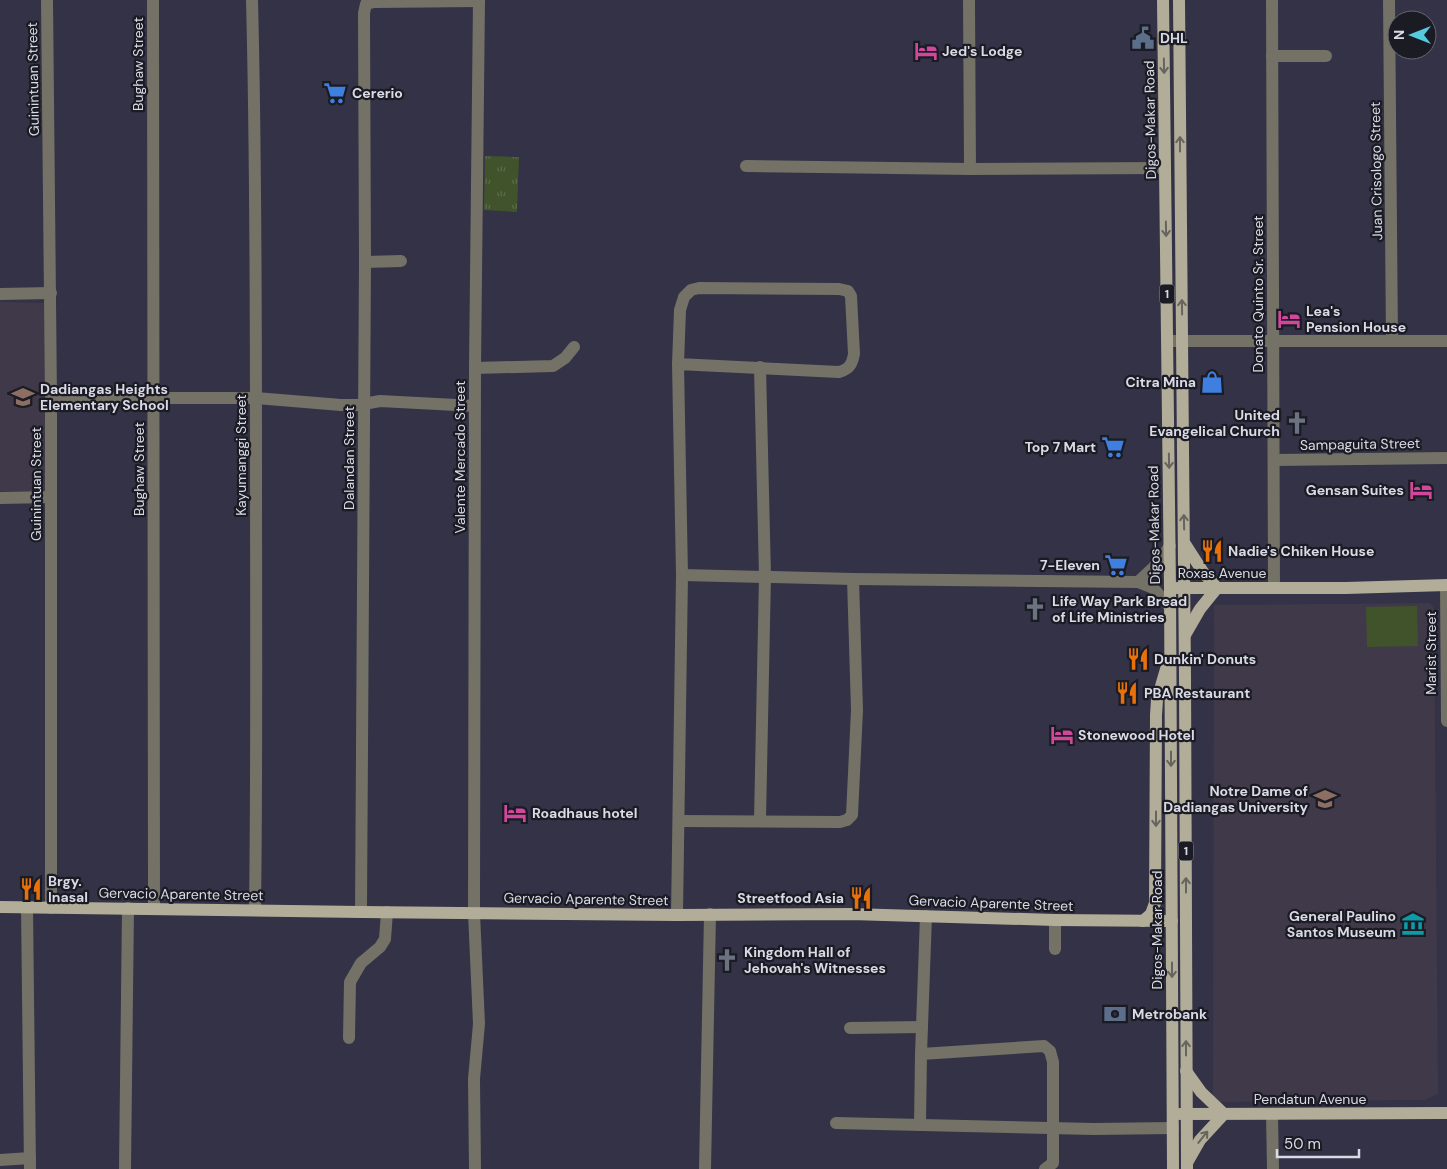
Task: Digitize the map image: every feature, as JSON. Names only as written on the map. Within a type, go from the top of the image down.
[{"type":"main road","name":"Digos-Makar Road","points":[[1163,0],[1170,546],[1173,1169]]},
{"type":"main road","name":"Digos-Makar Road","points":[[1179,0],[1187,1166]]},
{"type":"main road","points":[[1184,542],[1203,572],[1217,588],[1200,609],[1184,637]]},
{"type":"main road","name":"Roxas Avenue","points":[[1170,588],[1446,586]]},
{"type":"main road","points":[[1144,921],[1151,914],[1155,902],[1156,708],[1170,650]]},
{"type":"main road","name":"Gervacio Aparente Street","points":[[0,907],[926,916],[1172,921]]},
{"type":"main road","points":[[1186,1071],[1201,1092],[1224,1114],[1200,1140],[1187,1166]]},
{"type":"main road","name":"Pendatun Avenue","points":[[1173,1114],[1447,1114]]},
{"type":"street","name":"Guinintuan Street","points":[[47,0],[51,293],[51,908]]},
{"type":"street","name":"Bughaw Street","points":[[153,0],[154,908]]},
{"type":"street","name":"Kayumanggi Street","points":[[252,0],[255,126],[256,398],[255,910]]},
{"type":"street","points":[[970,0],[970,169]]},
{"type":"street","name":"Donato Quinto Sr. Street","points":[[1272,0],[1274,588]]},
{"type":"street","name":"Juan Crisologo Street","points":[[1389,0],[1392,341]]},
{"type":"street","name":"Dalandan Street","points":[[361,912],[365,262],[364,13],[366,4],[374,2],[479,1]]},
{"type":"street","name":"Valente Mercado Street","points":[[475,1169],[474,1079],[479,1024],[474,913],[474,368],[479,1]]},
{"type":"street","points":[[1272,56],[1326,56]]},
{"type":"street","points":[[746,166],[970,169],[1165,168]]},
{"type":"street","points":[[365,262],[401,261]]},
{"type":"street","points":[[677,915],[682,574],[678,364],[680,310],[684,297],[691,290],[699,288],[839,288],[848,291],[852,306],[854,354],[852,364],[847,369],[839,372],[678,364]]},
{"type":"street","points":[[0,294],[51,293]]},
{"type":"street","points":[[1167,341],[1447,341]]},
{"type":"street","points":[[474,368],[553,366],[565,358],[574,347]]},
{"type":"street","points":[[760,367],[765,576],[760,820]]},
{"type":"street","points":[[51,398],[256,398],[341,405],[364,404],[380,400],[474,406]]},
{"type":"street","name":"Sampaguita Street","points":[[1274,460],[1447,458]]},
{"type":"street","points":[[0,498],[50,497]]},
{"type":"street","points":[[1138,582],[1156,565],[1170,546]]},
{"type":"street","points":[[682,574],[853,579],[1138,582],[1153,588],[1170,607]]},
{"type":"street","points":[[679,821],[760,820],[840,822],[847,820],[852,814],[854,805],[857,710],[853,579]]},
{"type":"street","name":"Marist Street","points":[[1446,586],[1447,721]]},
{"type":"street","points":[[0,1160],[30,1163],[27,907]]},
{"type":"street","points":[[125,1169],[128,908]]},
{"type":"street","points":[[349,1038],[350,982],[361,963],[380,947],[385,939],[387,912]]},
{"type":"street","points":[[705,1169],[710,914]]},
{"type":"street","points":[[920,1125],[926,916]]},
{"type":"street","points":[[1055,920],[1055,949]]},
{"type":"street","points":[[850,1028],[922,1027]]},
{"type":"street","points":[[921,1054],[1044,1046],[1050,1051],[1053,1062],[1053,1163],[1045,1169]]},
{"type":"street","points":[[1272,1114],[1273,1169]]},
{"type":"street","points":[[836,1123],[1094,1129],[1173,1128]]},
{"type":"shaded area","name":"Dadiangas Heights Elementary School","points":[[0,302],[47,303],[46,491],[0,491]]},
{"type":"shaded area","name":"Notre Dame of Dadiangas University","points":[[1430,603],[1434,608],[1438,1094],[1425,1100],[1217,1102],[1213,1097],[1214,605]]},
{"type":"green space","points":[[485,156],[519,157],[517,212],[484,210]]},
{"type":"green space","points":[[1417,606],[1418,646],[1367,647],[1366,607]]},
{"type":"place","name":"DHL","points":[[1143,38]]},
{"type":"place","name":"Jed's Lodge","points":[[926,51]]},
{"type":"place","name":"Cererio","points":[[335,93]]},
{"type":"place","name":"Lea's Pension House","points":[[1289,319]]},
{"type":"place","name":"Citra Mina","points":[[1212,382]]},
{"type":"place","name":"Dadiangas Heights Elementary School","points":[[23,397]]},
{"type":"place","name":"United Evangelical Church","points":[[1297,423]]},
{"type":"place","name":"Top 7 Mart","points":[[1113,447]]},
{"type":"place","name":"Gensan Suites","points":[[1421,490]]},
{"type":"place","name":"Nadie's Chiken House","points":[[1212,551]]},
{"type":"place","name":"7-Eleven","points":[[1116,565]]},
{"type":"place","name":"Life Way Park Bread of Life Ministries","points":[[1035,609]]},
{"type":"place","name":"Dunkin' Donuts","points":[[1138,659]]},
{"type":"place","name":"PBA Restaurant","points":[[1127,693]]},
{"type":"place","name":"Stonewood Hotel","points":[[1062,735]]},
{"type":"place","name":"Notre Dame of Dadiangas University","points":[[1325,799]]},
{"type":"place","name":"Roadhaus hotel","points":[[515,813]]},
{"type":"place","name":"Brgy. Inasal","points":[[31,889]]},
{"type":"place","name":"Streetfood Asia","points":[[861,898]]},
{"type":"place","name":"General Paulino Santos Museum","points":[[1413,924]]},
{"type":"place","name":"Kingdom Hall of Jehovah's Witnesses","points":[[727,960]]},
{"type":"place","name":"Metrobank","points":[[1115,1014]]}]
